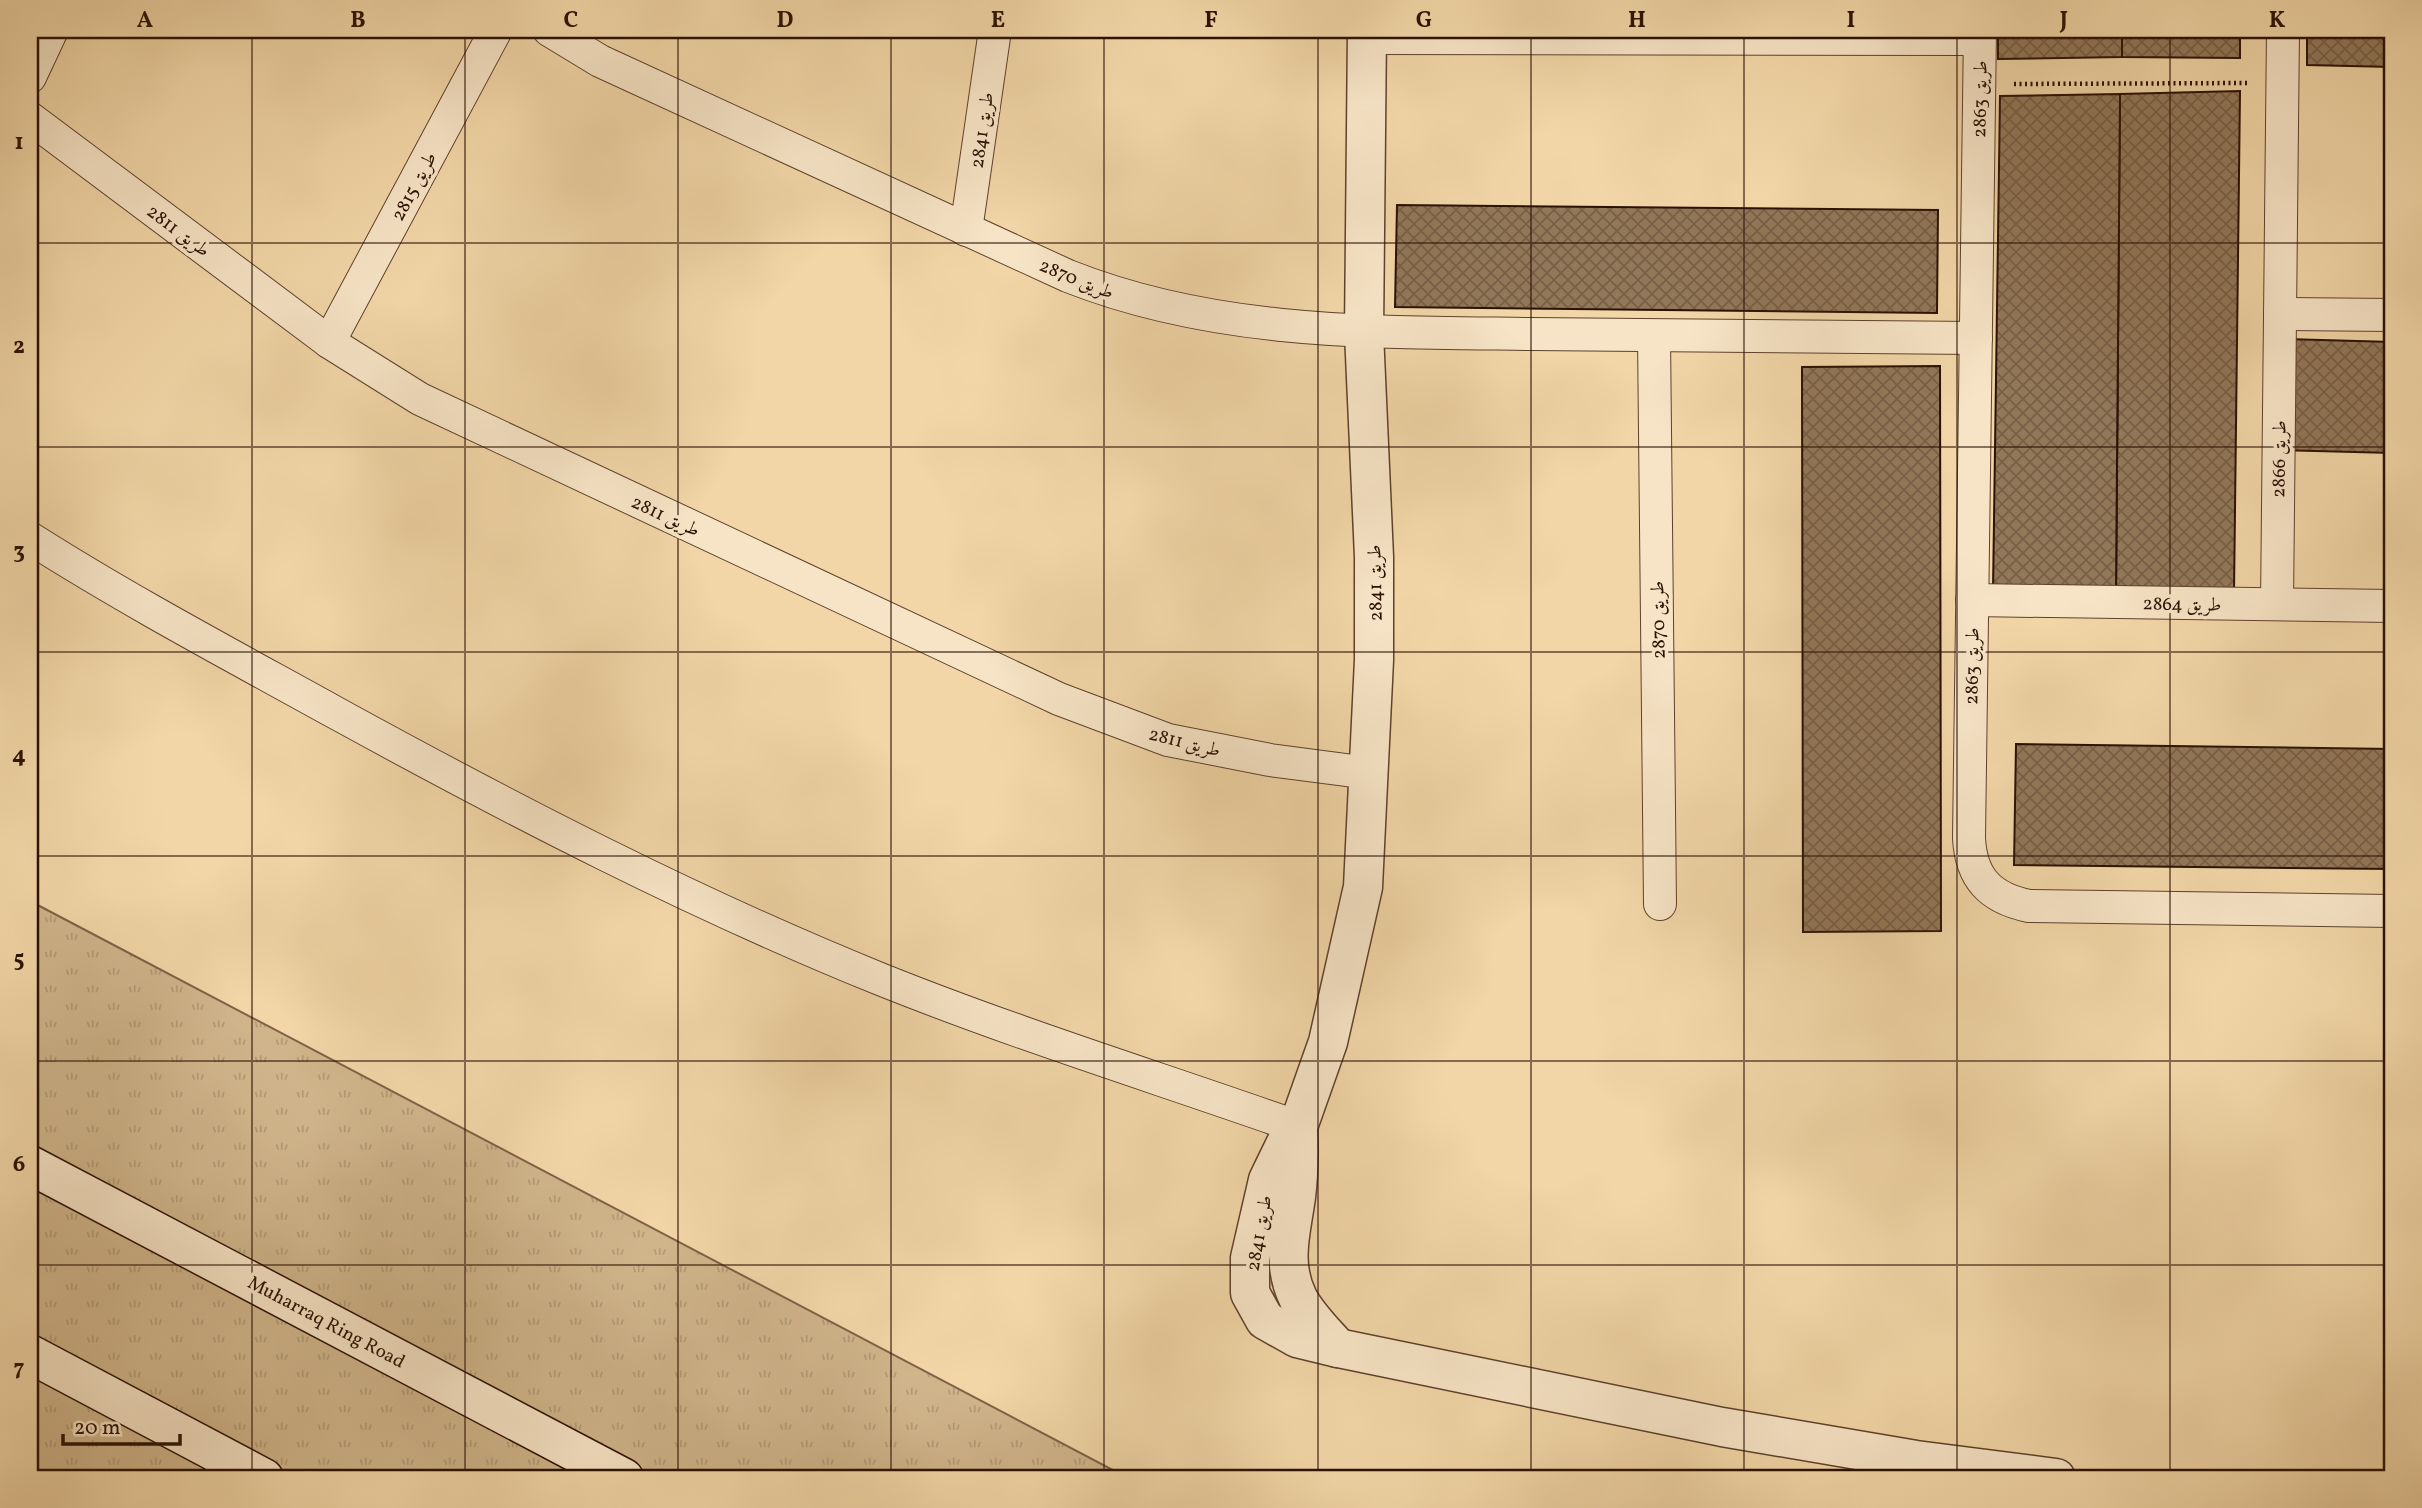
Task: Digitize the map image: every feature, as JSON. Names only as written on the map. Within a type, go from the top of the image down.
[{"type":"street","points":[[30,77],[52,30]]},
{"type":"street","name":"طريق 2815","points":[[329,342],[496,30]]},
{"type":"street","name":"طريق 2870","points":[[549,30],[600,61],[966,230],[1090,285],[1156,306],[1202,315],[1364,332],[1976,338]]},
{"type":"street","name":"طريق 2841","points":[[966,230],[995,30]]},
{"type":"street","name":"طريق 2866","points":[[2277,604],[2283,30]]},
{"type":"street","points":[[1367,34],[1980,34]]},
{"type":"street","name":"طريق 2841","points":[[1367,34],[1364,332],[1374,557],[1374,660],[1363,887],[1328,1042],[1298,1126],[1276,1161],[1262,1199],[1250,1258],[1250,1293],[1265,1320],[1297,1338],[1338,1348],[1722,1427],[1916,1460],[2056,1478]]},
{"type":"street","name":"طريق 2863","points":[[1980,34],[1970,855],[1975,871],[1997,896],[2029,906],[2392,911]]},
{"type":"street","name":"طريق 2811","points":[[30,118],[329,342],[419,399],[1059,699],[1168,740],[1270,760],[1368,773]]},
{"type":"street","points":[[2280,314],[2392,315]]},
{"type":"street","name":"طريق 2870","points":[[1654,336],[1660,904]]},
{"type":"street","points":[[30,538],[197,638],[463,783],[740,920],[882,980],[978,1016],[1298,1126]]},
{"type":"street","name":"طريق 2864","points":[[1972,600],[2392,606]]},
{"type":"street","name":"Muharraq Ring Road","points":[[30,1165],[624,1478]]},
{"type":"street","points":[[30,1354],[264,1478]]},
{"type":"street","points":[[202,1444],[223,1478]]},
{"type":"path","points":[[1979,84],[2283,83]]},
{"type":"green space","points":[[30,901],[1128,1478],[30,1478]]},
{"type":"building","points":[[1998,30],[2122,30],[2122,57],[1998,59]]},
{"type":"building","points":[[2122,30],[2240,30],[2240,58],[2122,57]]},
{"type":"building","points":[[2307,30],[2392,30],[2392,67],[2307,65]]},
{"type":"building","points":[[2240,91],[2234,593],[2116,592],[2120,94]]},
{"type":"building","points":[[2120,94],[2116,592],[1993,591],[2000,96]]},
{"type":"building","points":[[1397,205],[1938,210],[1937,313],[1395,307]]},
{"type":"building","points":[[2283,339],[2392,342],[2392,453],[2281,450]]},
{"type":"building","points":[[1940,366],[1941,931],[1803,932],[1802,367]]},
{"type":"building","points":[[2016,744],[2392,749],[2392,869],[2014,865]]}]
